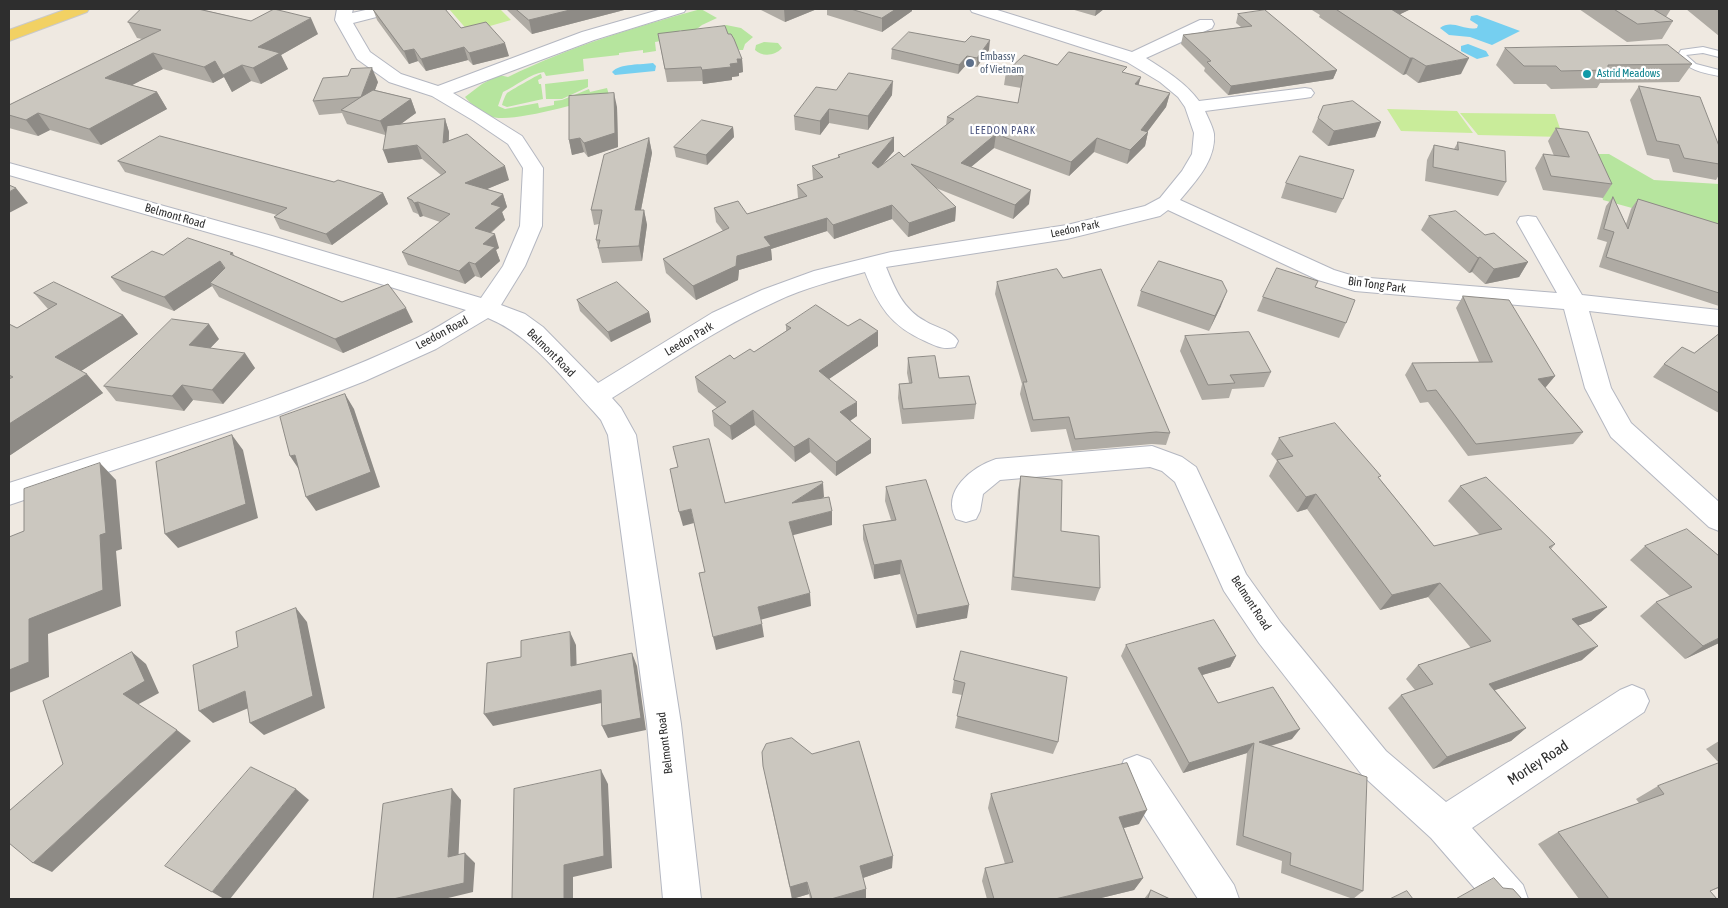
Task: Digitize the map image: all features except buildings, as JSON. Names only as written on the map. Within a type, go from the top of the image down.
[{"type":"main road","points":[[9,26],[56,9]]},
{"type":"main road","points":[[9,36],[81,9]]},
{"type":"street","points":[[344,14],[390,9]]},
{"type":"street","points":[[438,92],[588,36],[678,9]]},
{"type":"street","name":"Leedon Park","points":[[595,397],[721,319],[770,295],[822,276],[926,253],[1067,232],[1152,211],[1167,202],[1190,174],[1202,154],[1204,133],[1194,107],[1184,94],[1166,78],[1133,58],[978,9]]},
{"type":"street","name":"Leedon Road","points":[[9,494],[269,408],[356,375],[426,343],[487,308],[514,266],[531,226],[533,168],[515,140],[438,92],[395,78],[364,55],[344,14]]},
{"type":"street","points":[[1133,58],[1206,24]]},
{"type":"street","points":[[1194,107],[1305,93]]},
{"type":"street","name":"Belmont Road","points":[[9,169],[264,241],[487,308],[516,320],[534,333],[612,415],[622,435],[664,724],[682,899]]},
{"type":"street","name":"Bin Tong Park","points":[[1167,202],[1326,275],[1355,284],[1574,302],[1719,318]]},
{"type":"street","points":[[1528,222],[1574,302],[1598,388],[1621,430],[1719,519]]},
{"type":"street","points":[[873,264],[883,289],[898,313],[909,323],[946,341]]},
{"type":"street","name":"Belmont Road","points":[[966,511],[965,499],[974,484],[984,474],[996,470],[1152,456],[1172,464],[1186,475],[1235,582],[1270,633],[1374,763],[1444,825],[1509,899]]},
{"type":"street","name":"Morley Road","points":[[1444,825],[1632,701]]},
{"type":"street","points":[[1137,772],[1220,899]]},
{"type":"lane","points":[[1719,54],[1695,50],[1684,52],[1682,55],[1693,66],[1719,73]]},
{"type":"green space","points":[[449,9],[500,9],[511,20],[469,32]]},
{"type":"green space","points":[[701,9],[717,18],[702,25],[685,38],[681,30],[667,40],[655,42],[656,51],[643,53],[643,50],[583,59],[584,71],[546,76],[544,72],[539,73],[503,92],[498,106],[505,109],[538,103],[539,108],[554,105],[554,101],[562,100],[589,89],[590,92],[607,88],[609,95],[530,115],[499,118],[482,113],[465,97],[482,84],[499,75],[508,77],[555,56],[603,38]]},
{"type":"green space","points":[[726,25],[741,28],[753,37],[745,44],[743,50],[739,50],[736,45],[710,29]]},
{"type":"green space","points":[[764,42],[778,43],[782,48],[772,54],[761,54],[755,50],[756,45]]},
{"type":"green space","points":[[541,74],[542,78],[538,80],[539,84],[541,84],[543,99],[507,107],[502,105],[507,93]]},
{"type":"green space","points":[[588,79],[588,87],[562,99],[546,99],[545,84]]},
{"type":"green space","points":[[1387,109],[1457,111],[1473,133],[1401,131]]},
{"type":"green space","points":[[1460,113],[1555,114],[1563,137],[1478,135]]},
{"type":"green space","points":[[1593,154],[1609,154],[1654,180],[1719,184],[1719,232],[1603,200]]},
{"type":"water","points":[[1477,15],[1520,31],[1492,45],[1470,37],[1449,35],[1440,28],[1454,25],[1477,28],[1478,25],[1470,20],[1471,16]]},
{"type":"water","points":[[1468,44],[1486,51],[1489,56],[1477,59],[1461,51],[1461,46]]},
{"type":"water","points":[[653,63],[656,66],[655,71],[615,75],[612,72],[620,67]]},
{"type":"place","name":"Embassy of Vietnam","points":[[970,63]]},
{"type":"place","name":"Astrid Meadows","points":[[1587,74]]},
{"type":"district","name":"LEEDON PARK","points":[[1003,131]]}]
